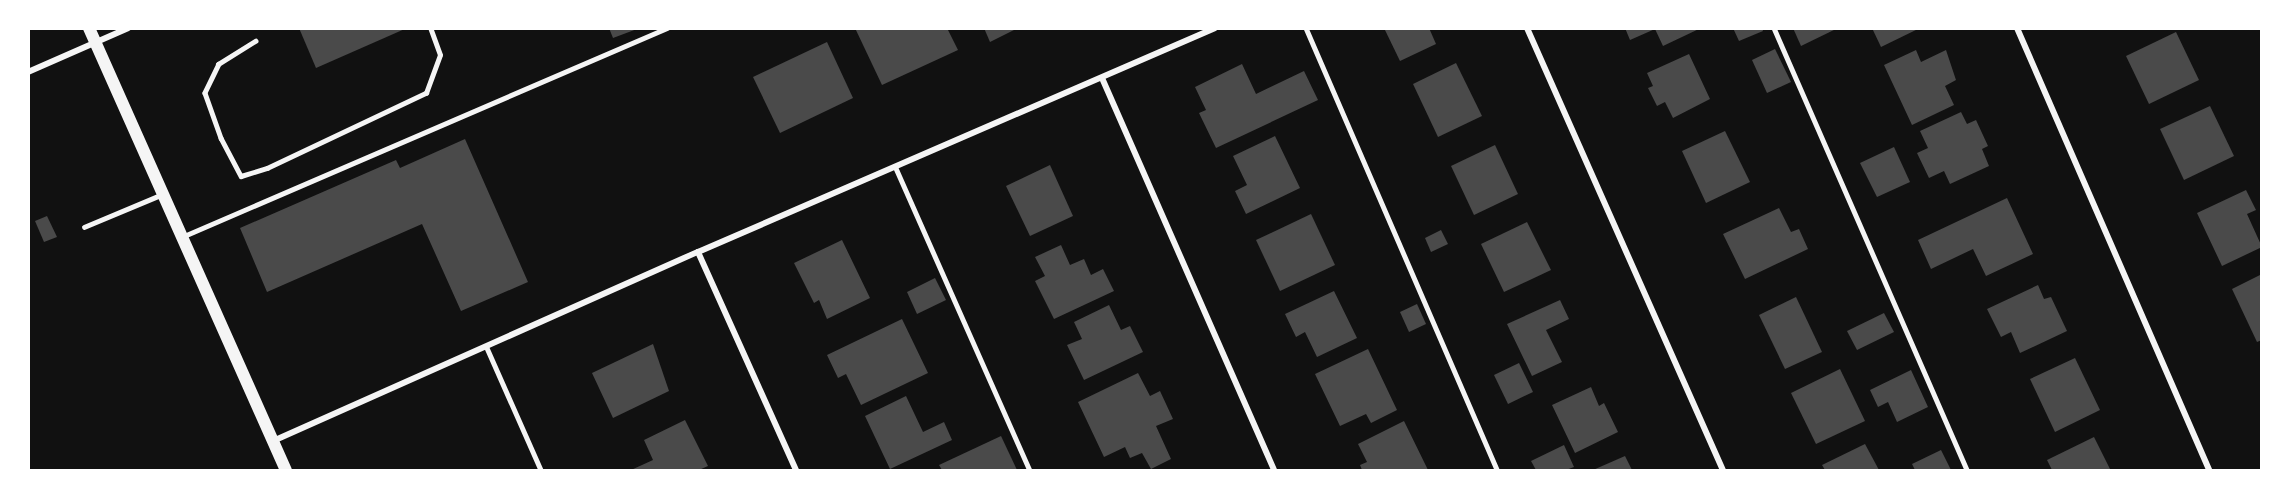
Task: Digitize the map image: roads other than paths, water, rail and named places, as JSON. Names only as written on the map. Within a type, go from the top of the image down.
[{"type":"main road","points":[[89,28],[286,471]]},
{"type":"street","points":[[28,72],[128,28]]},
{"type":"street","points":[[273,441],[487,348],[698,252],[1215,28]]},
{"type":"street","points":[[1527,28],[1723,471]]},
{"type":"street","points":[[2017,28],[2208,471]]},
{"type":"street","points":[[1102,78],[1274,471]]},
{"type":"street","points":[[698,252],[796,471]]},
{"type":"lane","points":[[256,41],[219,64],[205,93],[242,176],[267,168],[426,93],[440,55],[430,28]]},
{"type":"lane","points":[[182,237],[667,28]]},
{"type":"lane","points":[[1306,28],[1497,471]]},
{"type":"lane","points":[[1774,28],[1967,471]]},
{"type":"lane","points":[[895,166],[1030,471]]},
{"type":"lane","points":[[84,227],[163,194]]},
{"type":"lane","points":[[487,348],[541,471]]}]
